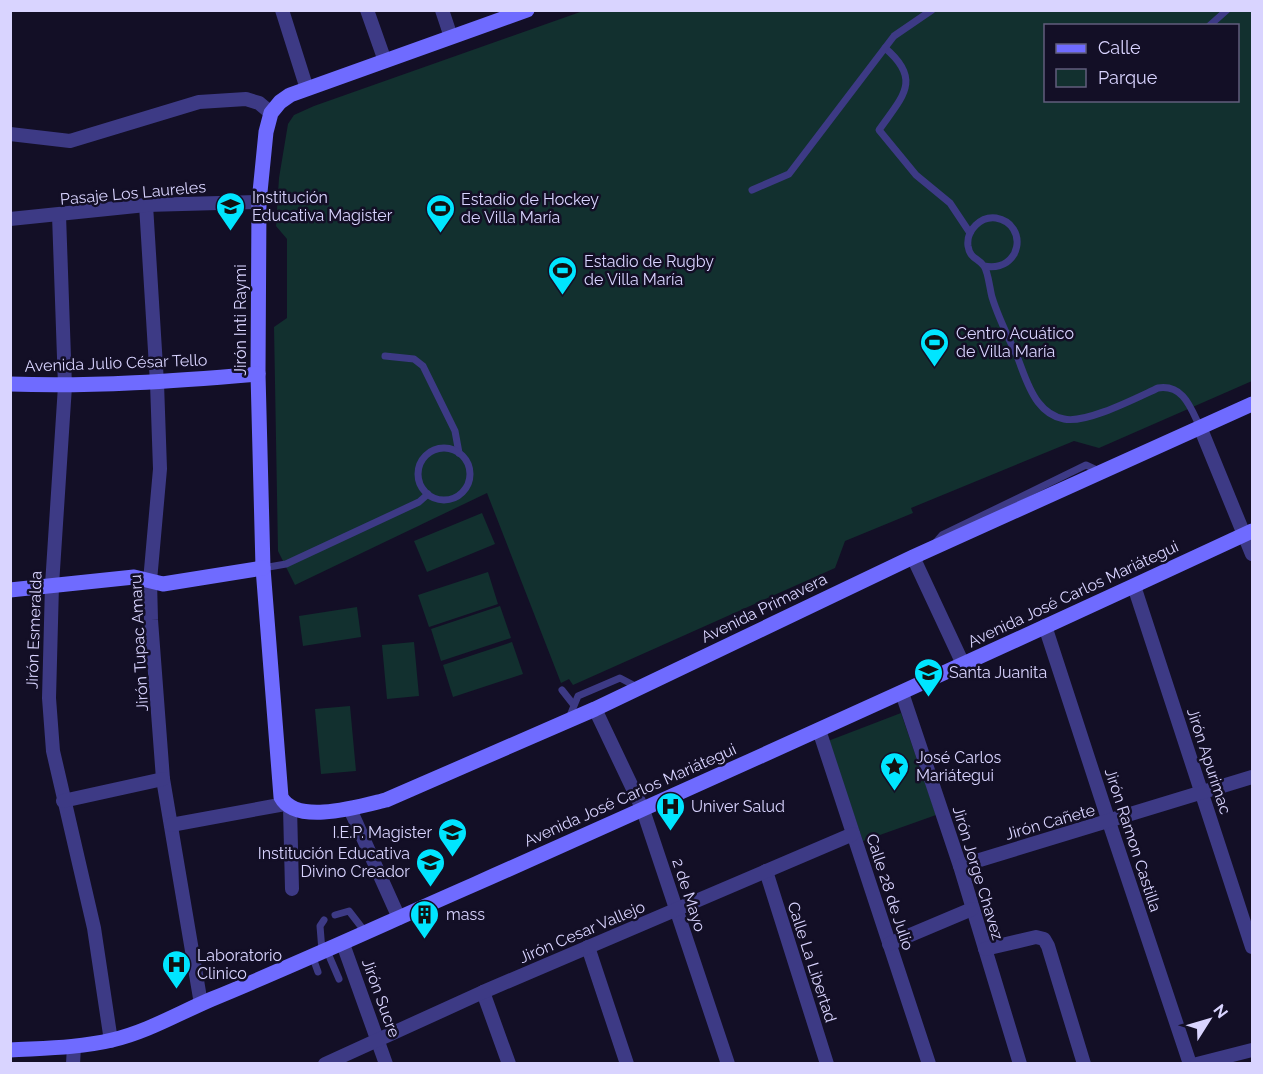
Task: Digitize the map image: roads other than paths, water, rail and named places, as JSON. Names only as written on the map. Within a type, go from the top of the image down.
[{"type":"street","points":[[282,10],[307,89]]},
{"type":"street","points":[[367,10],[385,61]]},
{"type":"street","points":[[442,10],[451,38]]},
{"type":"street","points":[[10,134],[70,141],[199,102],[246,99],[259,103],[271,113],[290,95],[522,11]]},
{"type":"street","name":"Jirón Inti Raymi","points":[[271,113],[266,132],[259,202],[258,374],[263,568],[281,796],[287,806]]},
{"type":"street","name":"Pasaje Los Laureles","points":[[10,219],[146,205],[259,202]]},
{"type":"street","name":"Jirón Tupac Amaru","points":[[146,205],[160,470],[150,581],[163,779],[201,1004]]},
{"type":"street","name":"Jirón Esmeralda","points":[[59,215],[65,386],[52,585],[48,698],[53,751],[94,928],[111,1041]]},
{"type":"street","name":"Avenida Julio César Tello","points":[[10,384],[65,386],[157,383],[258,374]]},
{"type":"street","name":"Avenida Primavera","points":[[287,806],[303,812],[350,809],[386,800],[595,709],[913,557],[1252,405]]},
{"type":"street","points":[[1200,427],[1249,533],[1252,554]]},
{"type":"street","name":"Avenida José Carlos Mariátegui","points":[[10,1050],[111,1041],[146,1030],[201,1004],[320,958],[366,933],[902,693],[1249,533]]},
{"type":"street","points":[[913,557],[963,664]]},
{"type":"street","points":[[10,590],[134,576],[163,584],[263,568]]},
{"type":"street","name":"Jirón Apurimac","points":[[1134,586],[1252,948]]},
{"type":"street","name":"Jirón Ramon Castilla","points":[[1045,626],[1190,1064]]},
{"type":"street","name":"Jirón Jorge Chavez","points":[[902,693],[960,866],[1020,1064]]},
{"type":"street","name":"2 de Mayo","points":[[595,709],[643,810],[728,1064]]},
{"type":"street","name":"Calle 28 de Julio","points":[[819,730],[890,944],[925,1062]]},
{"type":"street","name":"Jirón Cañete","points":[[960,866],[1252,777]]},
{"type":"street","points":[[63,801],[163,779]]},
{"type":"street","points":[[171,825],[287,806],[292,889]]},
{"type":"street","points":[[350,809],[399,918]]},
{"type":"street","name":"Jirón Cesar Vallejo","points":[[325,1064],[588,946],[853,834]]},
{"type":"street","name":"Calle La Libertad","points":[[765,870],[827,1064]]},
{"type":"street","points":[[890,944],[972,909]]},
{"type":"street","points":[[985,949],[1036,938],[1044,939],[1084,1064]]},
{"type":"street","name":"Jirón Sucre","points":[[343,944],[346,979],[378,1040],[386,1064]]},
{"type":"street","points":[[588,946],[627,1064]]},
{"type":"street","points":[[483,992],[509,1064]]},
{"type":"street","points":[[73,1064],[74,1046]]},
{"type":"street","points":[[1197,1064],[1252,1050]]},
{"type":"lane","points":[[752,190],[789,174],[894,36],[932,10]]},
{"type":"lane","points":[[1211,24],[1227,10]]},
{"type":"lane","points":[[885,48],[901,63],[906,83],[902,97],[879,130],[910,168],[950,203],[970,233]]},
{"type":"lane","points":[[996,218],[1011,226],[1015,233],[1017,241],[1013,257],[1000,267],[984,266],[978,263],[970,253],[968,246],[970,233],[981,221],[996,218]]},
{"type":"lane","points":[[984,266],[992,299],[1032,392],[1042,407],[1065,419],[1082,420],[1158,388],[1168,387],[1187,400],[1200,427]]},
{"type":"lane","points":[[385,356],[414,359],[423,366],[455,431],[459,453]]},
{"type":"lane","points":[[440,448],[459,453],[469,470],[464,489],[447,499],[428,494],[418,477],[423,457],[434,449],[440,448]]},
{"type":"lane","points":[[263,568],[286,564],[419,502],[428,494]]},
{"type":"lane","points":[[568,721],[578,696],[620,678],[639,688]]},
{"type":"lane","points":[[562,690],[573,704]]},
{"type":"lane","points":[[335,915],[349,911],[366,933]]},
{"type":"lane","points":[[324,920],[320,926],[320,958],[346,979]]},
{"type":"place","name":"Institución Educativa Magister","points":[[231,232]]},
{"type":"place","name":"Estadio de Hockey de Villa María","points":[[440,234]]},
{"type":"place","name":"Estadio de Rugby de Villa María","points":[[563,296]]},
{"type":"place","name":"Centro Acuático de Villa María","points":[[935,368]]},
{"type":"place","name":"Santa Juanita","points":[[928,698]]},
{"type":"place","name":"José Carlos Mariátegui","points":[[895,792]]},
{"type":"place","name":"Univer Salud","points":[[670,832]]},
{"type":"place","name":"I.E.P. Magister","points":[[453,858]]},
{"type":"place","name":"Institución Educativa Divino Creador","points":[[431,888]]},
{"type":"place","name":"mass","points":[[425,940]]},
{"type":"place","name":"Laboratorio Clinico","points":[[176,990]]}]
